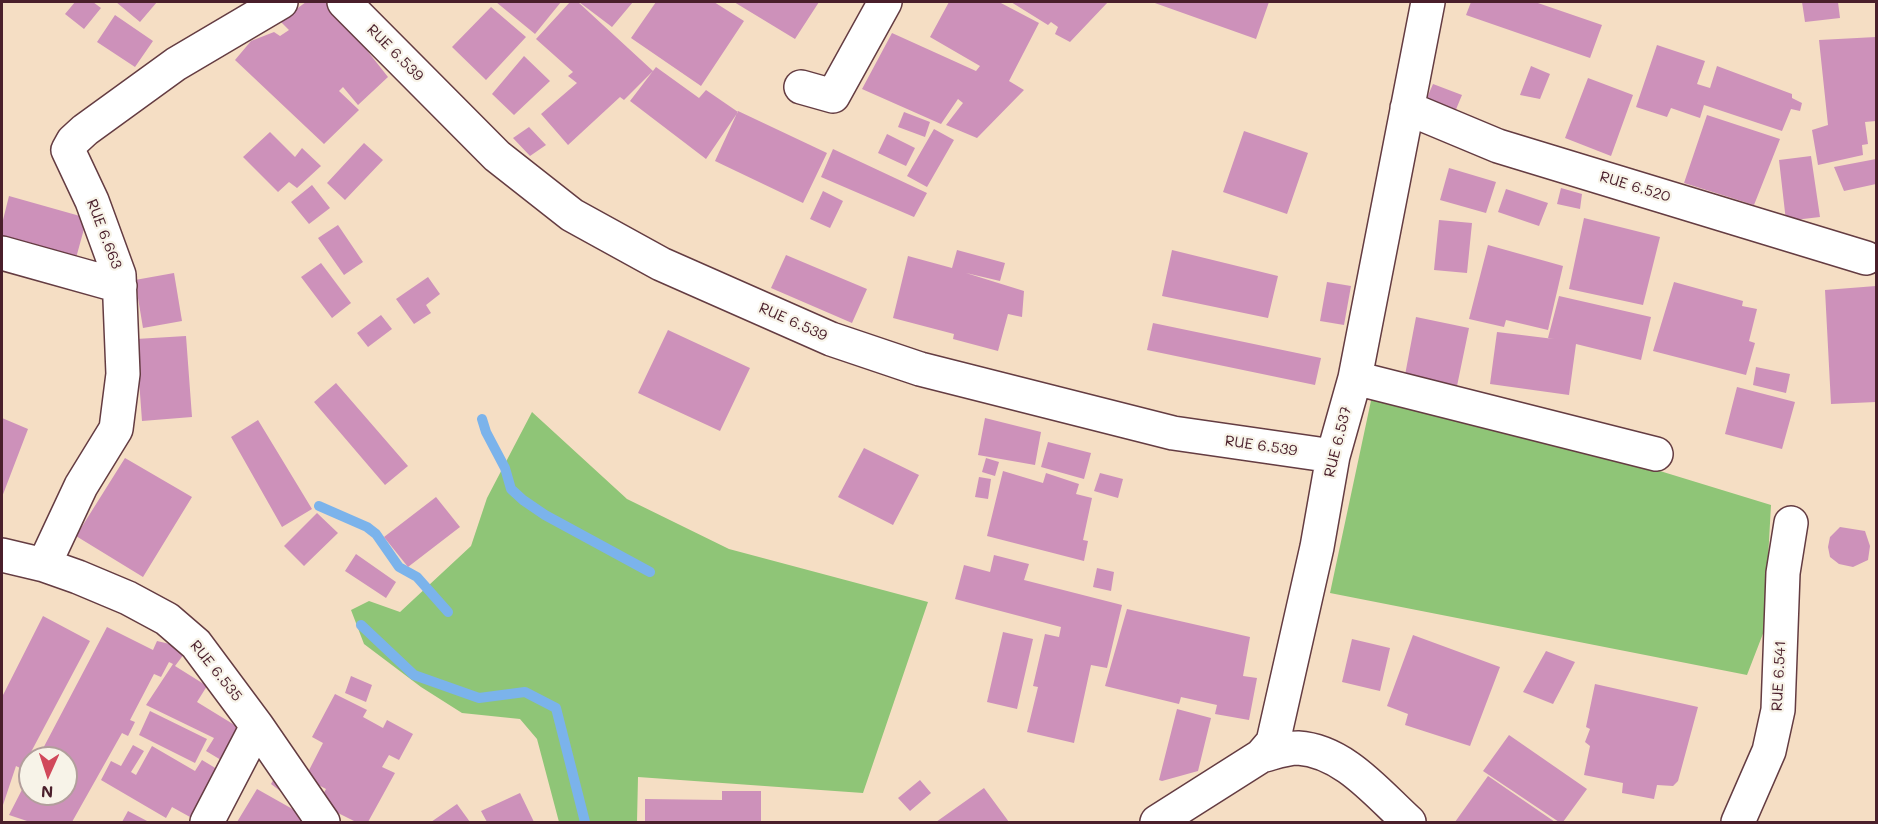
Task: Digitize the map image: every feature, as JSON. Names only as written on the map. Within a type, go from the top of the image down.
[{"type":"street","name":"RUE 6.663","points":[[44,565],[81,486],[116,429],[123,374],[120,286],[109,242],[68,152],[73,141],[176,64],[281,2]]},
{"type":"street","name":"RUE 6.539","points":[[344,2],[497,156],[572,215],[661,264],[831,339],[920,369],[1173,434],[1333,456]]},
{"type":"street","points":[[801,87],[833,96],[885,2]]},
{"type":"street","name":"RUE 6.537","points":[[1157,822],[1262,756],[1273,742],[1317,547],[1333,456],[1355,378],[1428,2]]},
{"type":"street","name":"RUE 6.520","points":[[1407,108],[1498,146],[1866,258]]},
{"type":"street","points":[[2,254],[120,286]]},
{"type":"street","points":[[1355,378],[1656,454]]},
{"type":"street","name":"RUE 6.541","points":[[1738,822],[1769,751],[1778,710],[1783,573],[1791,523]]},
{"type":"street","name":"RUE 6.535","points":[[2,555],[44,565],[128,598],[167,619],[196,644],[257,726],[322,822]]},
{"type":"street","points":[[207,822],[257,726]]},
{"type":"street","points":[[1262,756],[1296,748],[1314,751],[1342,761],[1409,822]]},
{"type":"green space","points":[[1372,396],[1575,445],[1771,505],[1764,631],[1747,675],[1330,593]]},
{"type":"green space","points":[[532,412],[627,499],[729,549],[928,602],[863,793],[638,777],[637,822],[559,822],[537,739],[520,719],[462,713],[421,687],[364,644],[351,610],[369,601],[400,612],[471,546],[487,498]]},
{"type":"building","points":[[75,2],[93,2],[101,8],[84,29],[65,14]]},
{"type":"building","points":[[116,2],[157,2],[140,22]]},
{"type":"building","points":[[306,2],[331,2],[327,8],[348,31],[353,27],[361,36],[358,39],[388,77],[358,105],[343,87],[339,91],[359,110],[324,144],[235,60],[251,41],[274,32],[280,36],[289,30],[280,21]]},
{"type":"building","points":[[496,2],[561,2],[535,34]]},
{"type":"building","points":[[570,2],[578,2],[653,71],[624,100],[620,97],[568,145],[541,114],[577,83],[568,76],[573,72],[536,39]]},
{"type":"building","points":[[579,2],[633,2],[612,27]]},
{"type":"building","points":[[656,2],[714,2],[744,21],[701,86],[631,38]]},
{"type":"building","points":[[734,2],[819,2],[795,39]]},
{"type":"building","points":[[949,2],[999,2],[1039,23],[1009,81],[1024,90],[977,138],[946,125],[963,103],[958,99],[941,124],[862,89],[892,33],[976,71],[980,66],[930,37]]},
{"type":"building","points":[[1011,2],[1108,2],[1070,42],[1055,34],[1058,27],[1051,22],[1048,25]]},
{"type":"building","points":[[1152,2],[1269,2],[1256,39]]},
{"type":"building","points":[[1471,2],[1535,2],[1602,25],[1590,58],[1466,15]]},
{"type":"building","points":[[1802,2],[1838,2],[1840,18],[1805,22]]},
{"type":"building","points":[[491,7],[526,37],[486,80],[452,47]]},
{"type":"building","points":[[115,15],[153,41],[135,67],[97,42]]},
{"type":"building","points":[[1876,37],[1876,121],[1865,122],[1868,144],[1862,145],[1863,155],[1818,165],[1812,130],[1828,125],[1819,40]]},
{"type":"building","points":[[1657,45],[1705,61],[1697,84],[1710,88],[1717,66],[1792,94],[1792,98],[1802,103],[1800,111],[1791,109],[1782,131],[1704,105],[1700,118],[1671,108],[1667,117],[1636,107]]},
{"type":"building","points":[[524,56],[550,81],[514,115],[492,94]]},
{"type":"building","points":[[1531,66],[1550,74],[1540,99],[1520,95]]},
{"type":"building","points":[[656,67],[699,98],[706,90],[738,112],[706,159],[630,101]]},
{"type":"building","points":[[1588,78],[1633,95],[1611,156],[1565,138]]},
{"type":"building","points":[[1433,84],[1462,95],[1452,119],[1423,107]]},
{"type":"building","points":[[738,111],[827,153],[803,203],[715,161]]},
{"type":"building","points":[[904,112],[930,122],[925,137],[898,127]]},
{"type":"building","points":[[1707,115],[1780,139],[1754,205],[1684,183]]},
{"type":"building","points":[[529,127],[546,145],[530,156],[513,138]]},
{"type":"building","points":[[934,129],[954,140],[927,187],[907,176]]},
{"type":"building","points":[[1244,131],[1308,153],[1287,214],[1223,192]]},
{"type":"building","points":[[270,132],[295,157],[302,148],[321,166],[297,188],[289,182],[278,192],[243,157]]},
{"type":"building","points":[[887,134],[915,148],[906,166],[878,153]]},
{"type":"building","points":[[364,143],[383,160],[345,200],[327,183]]},
{"type":"building","points":[[833,149],[927,193],[914,217],[821,177]]},
{"type":"building","points":[[1811,156],[1820,217],[1786,221],[1779,160]]},
{"type":"building","points":[[1876,159],[1876,184],[1844,191],[1834,167]]},
{"type":"building","points":[[1449,168],[1496,182],[1486,213],[1440,200]]},
{"type":"building","points":[[312,185],[330,208],[309,224],[291,202]]},
{"type":"building","points":[[1561,188],[1582,194],[1580,209],[1557,204]]},
{"type":"building","points":[[1506,189],[1548,203],[1539,226],[1498,212]]},
{"type":"building","points":[[823,191],[843,201],[830,228],[810,219]]},
{"type":"building","points":[[9,196],[87,218],[76,258],[2,238],[2,224]]},
{"type":"building","points":[[1584,218],[1660,237],[1643,305],[1569,289]]},
{"type":"building","points":[[1439,220],[1472,223],[1467,273],[1434,270]]},
{"type":"building","points":[[338,225],[363,262],[344,275],[318,238]]},
{"type":"building","points":[[1488,245],[1563,266],[1548,330],[1506,320],[1504,327],[1469,319]]},
{"type":"building","points":[[957,250],[1005,263],[1000,281],[966,273],[1024,291],[1022,317],[1008,314],[998,351],[953,339],[954,334],[893,318],[908,256],[952,268]]},
{"type":"building","points":[[1172,250],[1278,276],[1268,318],[1162,296]]},
{"type":"building","points":[[786,255],[867,289],[852,323],[771,288]]},
{"type":"building","points":[[321,263],[351,303],[332,318],[301,277]]},
{"type":"building","points":[[174,273],[182,321],[143,328],[135,280]]},
{"type":"building","points":[[428,277],[440,294],[426,305],[431,313],[414,324],[396,299]]},
{"type":"building","points":[[1327,282],[1351,286],[1344,325],[1320,321]]},
{"type":"building","points":[[1674,282],[1743,301],[1742,306],[1757,309],[1749,341],[1755,343],[1746,375],[1653,351]]},
{"type":"building","points":[[1876,286],[1876,402],[1831,404],[1825,290]]},
{"type":"building","points":[[1559,296],[1651,317],[1641,360],[1576,344],[1569,395],[1490,384],[1497,332],[1554,339],[1548,338]]},
{"type":"building","points":[[381,315],[392,329],[368,347],[357,333]]},
{"type":"building","points":[[1416,317],[1469,328],[1457,386],[1405,375]]},
{"type":"building","points":[[1153,323],[1321,358],[1315,385],[1147,350]]},
{"type":"building","points":[[668,330],[750,368],[720,431],[638,393]]},
{"type":"building","points":[[186,336],[192,417],[142,421],[136,339]]},
{"type":"building","points":[[1756,367],[1790,374],[1786,393],[1753,385]]},
{"type":"building","points":[[336,383],[408,466],[385,485],[314,402]]},
{"type":"building","points":[[1737,387],[1795,402],[1782,449],[1725,434]]},
{"type":"building","points":[[2,418],[28,429],[2,497]]},
{"type":"building","points":[[985,418],[1041,432],[1035,465],[978,455]]},
{"type":"building","points":[[258,420],[312,509],[282,527],[231,437]]},
{"type":"building","points":[[1048,442],[1091,453],[1084,479],[1041,467]]},
{"type":"building","points":[[864,448],[919,475],[893,525],[838,497]]},
{"type":"building","points":[[125,458],[192,497],[143,577],[76,536]]},
{"type":"building","points":[[986,458],[999,462],[995,476],[982,472]]},
{"type":"building","points":[[1003,471],[1043,483],[1046,473],[1079,484],[1076,494],[1092,498],[1083,540],[1088,541],[1084,561],[987,536]]},
{"type":"building","points":[[1100,473],[1123,479],[1118,498],[1094,491]]},
{"type":"building","points":[[979,477],[991,479],[988,499],[975,497]]},
{"type":"building","points":[[436,497],[460,527],[408,567],[384,537]]},
{"type":"building","points":[[317,513],[338,533],[304,566],[284,546]]},
{"type":"building","points":[[1840,527],[1865,531],[1870,546],[1868,560],[1853,567],[1839,564],[1830,557],[1828,547],[1830,537]]},
{"type":"building","points":[[356,554],[396,582],[386,598],[345,571]]},
{"type":"building","points":[[994,555],[1029,564],[1024,580],[1122,605],[1107,668],[1091,665],[1074,743],[1027,732],[1038,687],[1033,686],[1045,634],[1059,637],[1061,627],[955,599],[964,565],[990,572]]},
{"type":"building","points":[[1097,568],[1114,572],[1111,591],[1093,587]]},
{"type":"building","points":[[1127,609],[1250,637],[1243,676],[1257,678],[1249,720],[1215,714],[1217,705],[1181,697],[1179,704],[1105,686]]},
{"type":"building","points":[[43,616],[90,641],[34,746],[18,746],[18,767],[16,766],[2,808],[2,697]]},
{"type":"building","points":[[107,627],[153,650],[157,641],[174,645],[184,654],[175,666],[207,686],[197,702],[246,732],[226,763],[206,751],[214,738],[146,705],[173,664],[169,662],[161,677],[154,674],[130,720],[135,722],[128,736],[122,733],[72,822],[30,822],[9,815],[18,797],[18,806],[78,806],[78,746],[44,746]]},
{"type":"building","points":[[1003,632],[1033,639],[1017,709],[987,702]]},
{"type":"building","points":[[1413,635],[1500,667],[1470,746],[1405,725],[1408,714],[1387,706]]},
{"type":"building","points":[[1352,639],[1390,648],[1380,691],[1342,682]]},
{"type":"building","points":[[1546,651],[1575,662],[1553,704],[1523,692]]},
{"type":"building","points":[[351,676],[372,685],[366,702],[345,693]]},
{"type":"building","points":[[1595,684],[1698,707],[1678,781],[1673,786],[1657,785],[1654,799],[1622,793],[1623,783],[1584,775],[1590,746],[1585,742],[1590,729],[1586,727]]},
{"type":"building","points":[[335,694],[367,710],[363,717],[383,728],[387,720],[413,734],[399,760],[389,755],[382,767],[395,773],[368,822],[356,822],[318,803],[326,789],[305,778],[323,743],[312,737]]},
{"type":"building","points":[[1177,709],[1211,718],[1198,771],[1162,781],[1159,780]]},
{"type":"building","points":[[150,711],[207,739],[195,763],[139,735]]},
{"type":"building","points":[[1509,735],[1587,789],[1563,822],[1559,822],[1483,771]]},
{"type":"building","points":[[133,745],[144,751],[131,772],[136,775],[152,746],[195,771],[202,760],[227,775],[199,822],[172,807],[166,818],[101,780],[111,761],[121,766]]},
{"type":"building","points":[[276,775],[287,796],[271,784]]},
{"type":"building","points":[[1488,776],[1555,822],[1455,822]]},
{"type":"building","points":[[920,780],[931,793],[910,811],[898,798]]},
{"type":"building","points":[[984,788],[1009,822],[936,822]]},
{"type":"building","points":[[257,789],[296,811],[322,822],[237,822]]},
{"type":"building","points":[[722,791],[761,791],[761,822],[645,822],[645,799],[722,800]]},
{"type":"building","points":[[520,793],[534,822],[487,822],[481,811]]},
{"type":"building","points":[[457,804],[470,822],[431,822]]},
{"type":"building","points":[[128,811],[149,822],[122,822]]},
{"type":"waterway","points":[[482,419],[486,432],[505,468],[511,489],[523,500],[545,515],[650,572]]},
{"type":"waterway","points":[[319,506],[367,527],[376,534],[399,567],[417,577],[448,612]]},
{"type":"waterway","points":[[361,625],[414,675],[479,698],[525,692],[556,708],[585,822]]}]
